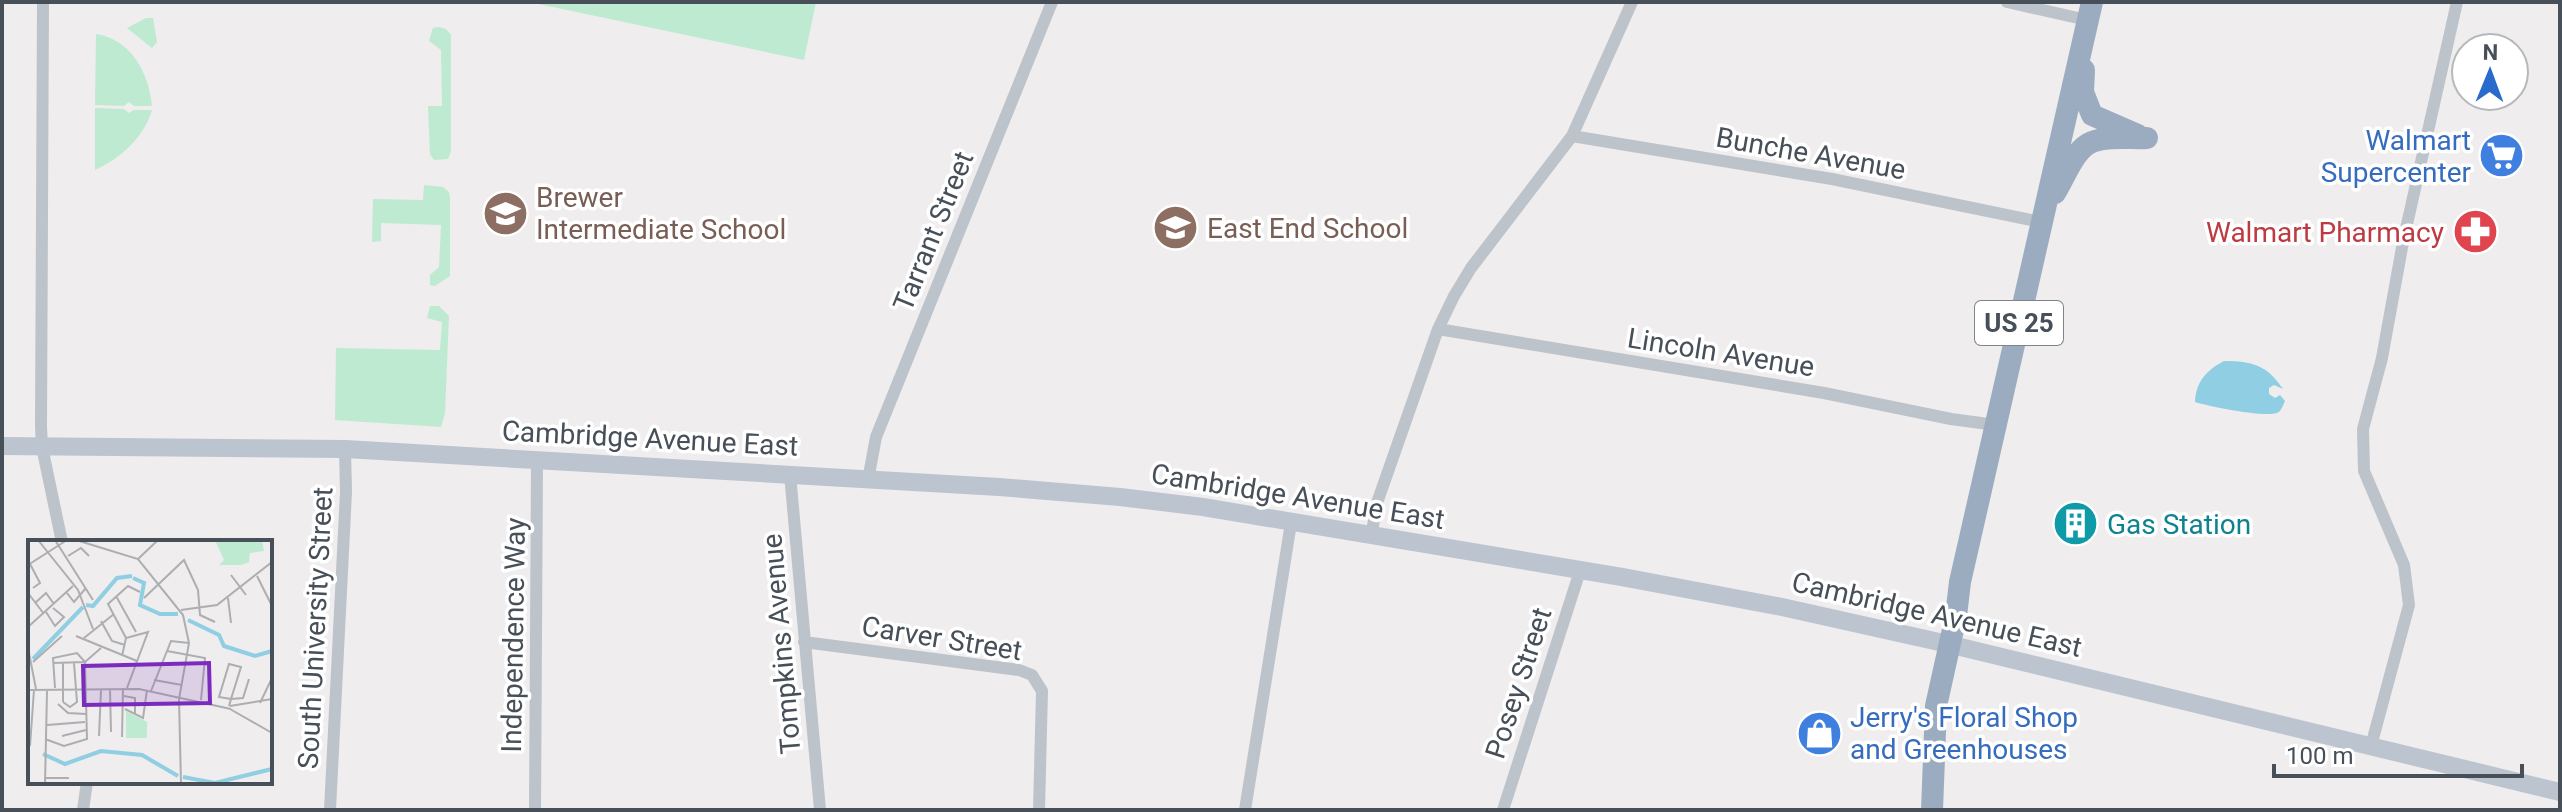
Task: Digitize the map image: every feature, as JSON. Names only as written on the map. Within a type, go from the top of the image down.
[{"type":"highway","name":"US 25","points":[[1932,810],[1936,706],[1948,644],[2088,18]]},
{"type":"highway","points":[[2042,220],[2072,162],[2087,144],[2147,138],[2092,115],[2083,92],[2088,18]]},
{"type":"main road","name":"Cambridge Avenue East","points":[[2,446],[345,449],[790,474],[1120,497],[1203,507],[1782,607],[1948,644],[2560,792]]},
{"type":"street","points":[[43,2],[42,447],[62,540]]},
{"type":"street","name":"Tarrant Street","points":[[868,480],[876,437],[1052,2]]},
{"type":"street","points":[[1371,536],[1378,500],[1438,329],[1471,268],[1572,136],[1632,2]]},
{"type":"street","points":[[2007,2],[2088,18]]},
{"type":"street","points":[[2371,746],[2409,605],[2404,565],[2364,471],[2363,429],[2382,358],[2403,242],[2457,2]]},
{"type":"street","name":"Bunche Avenue","points":[[1572,136],[1832,179],[2042,220]]},
{"type":"street","name":"Lincoln Avenue","points":[[1438,329],[1996,425]]},
{"type":"street","name":"South University Street","points":[[330,810],[346,492],[345,449]]},
{"type":"street","name":"Independence Way","points":[[535,810],[537,461]]},
{"type":"street","name":"Tompkins Avenue","points":[[790,474],[820,810]]},
{"type":"street","points":[[1245,810],[1291,523]]},
{"type":"street","name":"Posey Street","points":[[1503,810],[1580,571]]},
{"type":"street","name":"Carver Street","points":[[804,642],[1019,670],[1032,675],[1042,691],[1039,810]]},
{"type":"street","points":[[83,810],[87,784]]},
{"type":"green space","points":[[529,2],[816,2],[804,60]]},
{"type":"green space","points":[[146,18],[153,18],[157,42],[152,48],[127,28]]},
{"type":"green space","points":[[439,27],[451,35],[451,151],[448,159],[434,160],[430,154],[428,106],[442,106],[441,50],[429,41],[433,28]]},
{"type":"green space","points":[[96,34],[119,43],[136,60],[147,82],[152,106],[134,106],[129,102],[124,106],[95,105]]},
{"type":"green space","points":[[95,108],[124,109],[129,113],[152,110],[144,129],[130,146],[95,170]]},
{"type":"green space","points":[[424,185],[443,187],[450,198],[450,276],[435,286],[430,285],[430,275],[439,267],[441,225],[381,223],[381,241],[372,242],[373,199],[423,200]]},
{"type":"green space","points":[[430,306],[439,306],[449,316],[445,413],[441,427],[335,420],[336,348],[440,350],[442,322],[427,318]]},
{"type":"water","points":[[2224,361],[2251,364],[2271,374],[2283,389],[2274,385],[2269,388],[2269,394],[2275,398],[2280,395],[2285,401],[2279,412],[2251,413],[2195,402],[2204,377]]},
{"type":"place","name":"Walmart Supercenter","points":[[2502,156]]},
{"type":"place","name":"Brewer Intermediate School","points":[[505,213]]},
{"type":"place","name":"East End School","points":[[1176,228]]},
{"type":"place","name":"Walmart Pharmacy","points":[[2475,232]]},
{"type":"place","name":"Gas Station","points":[[2076,524]]},
{"type":"place","name":"Jerry's Floral Shop and Greenhouses","points":[[1819,733]]}]
